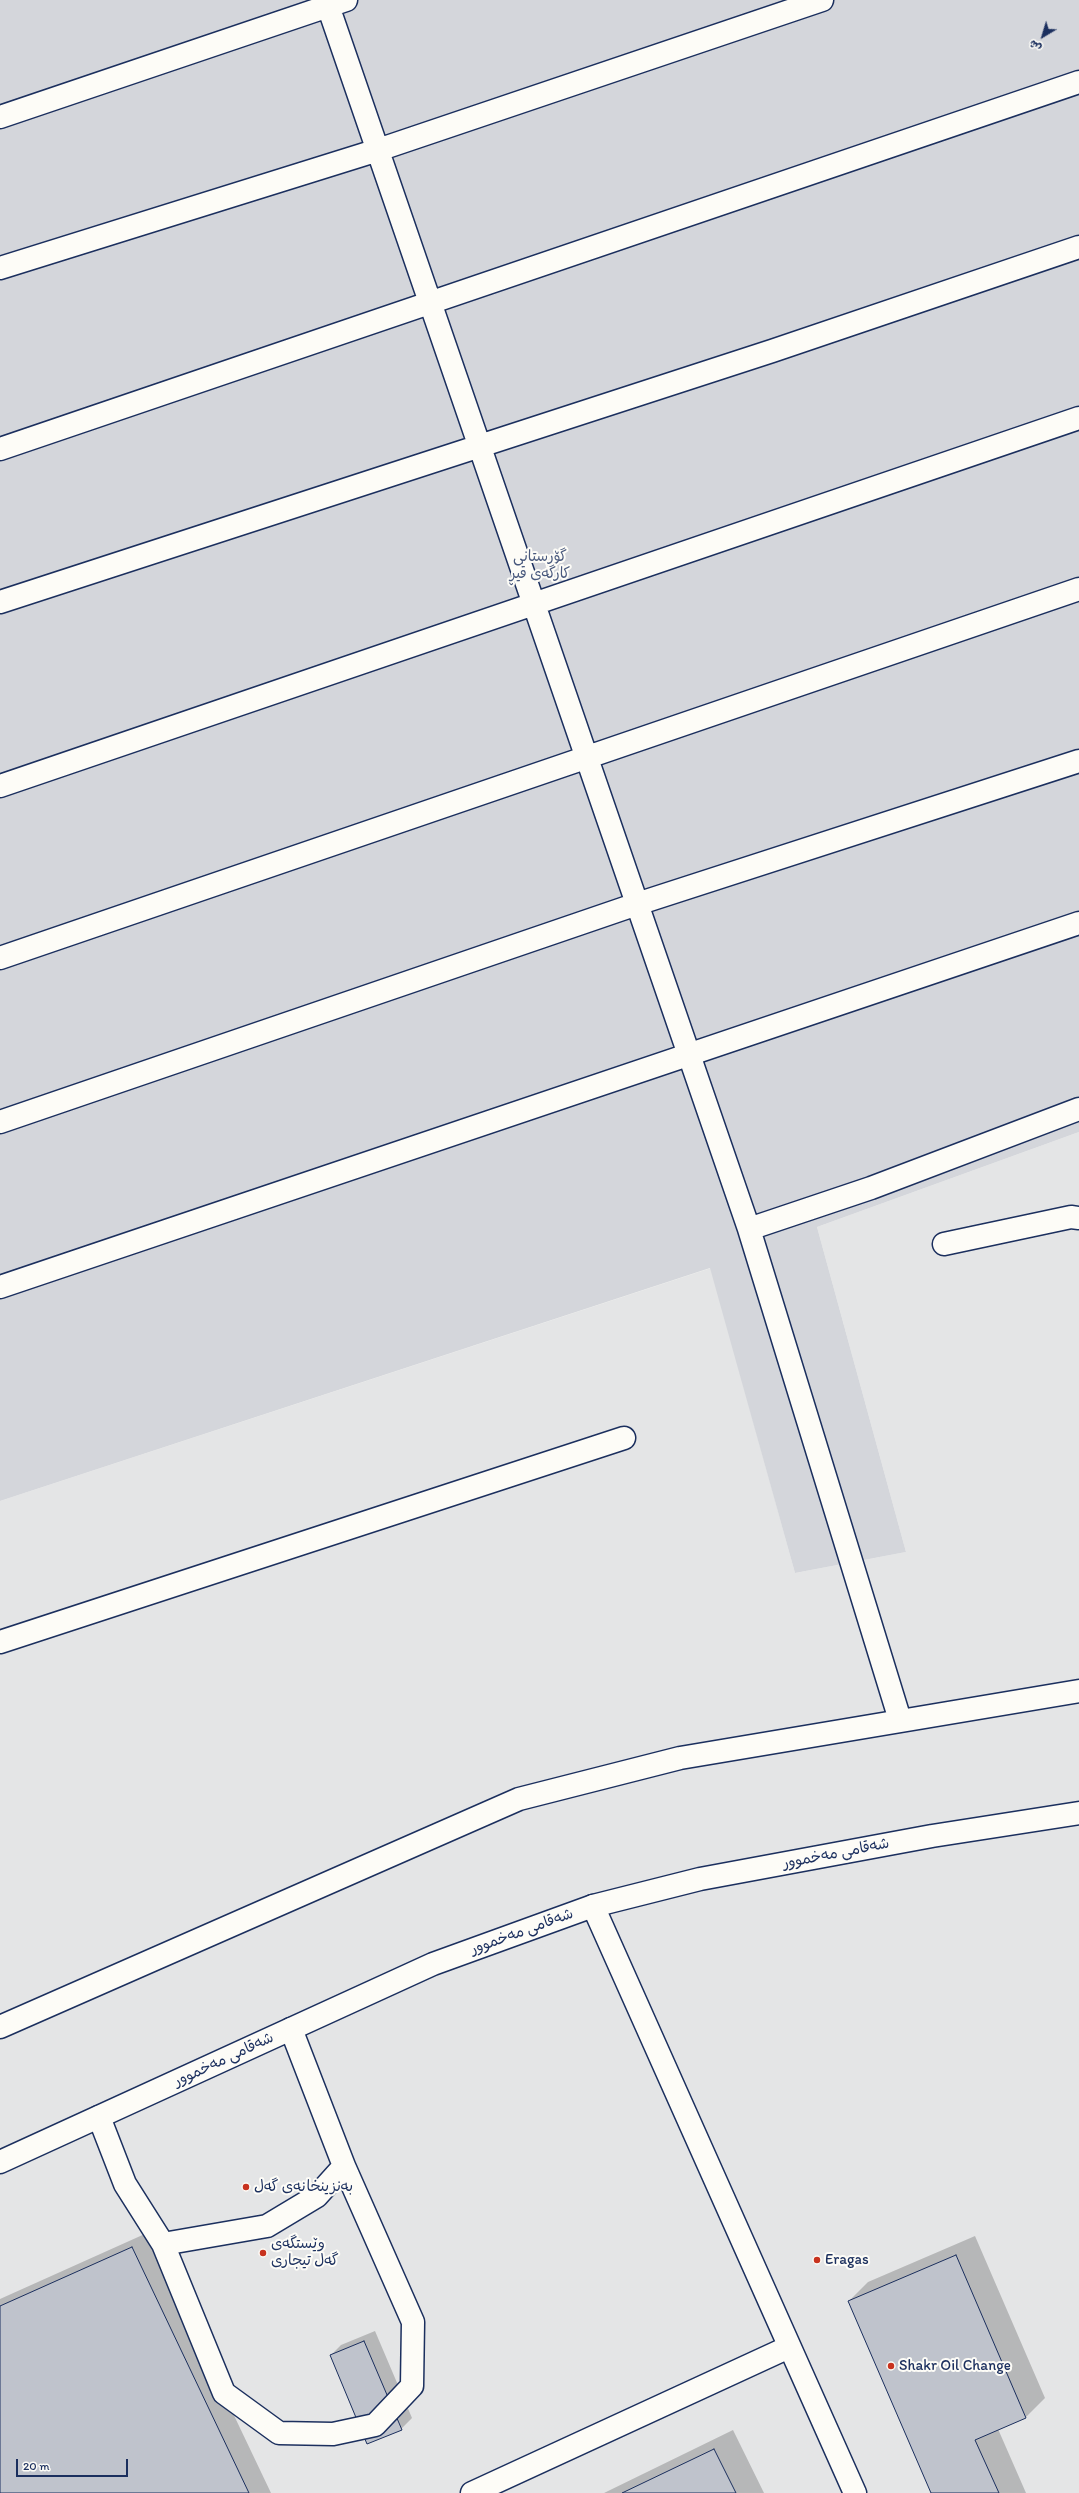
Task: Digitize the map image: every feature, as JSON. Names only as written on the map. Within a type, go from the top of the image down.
[{"type":"main road","points":[[0,268],[378,150],[822,0]]},
{"type":"main road","points":[[0,117],[334,2],[378,150],[749,1229],[900,1720]]},
{"type":"main road","points":[[0,449],[1079,82]]},
{"type":"main road","points":[[0,602],[480,447],[1079,247]]},
{"type":"main road","points":[[0,786],[1079,418]]},
{"type":"main road","points":[[0,958],[586,756],[1079,589]]},
{"type":"main road","points":[[0,1122],[637,904],[1079,761]]},
{"type":"main road","points":[[0,1287],[1079,923]]},
{"type":"main road","points":[[749,1229],[871,1188],[1079,1109]]},
{"type":"main road","points":[[944,1244],[1071,1217],[1079,1218]]},
{"type":"main road","points":[[0,1642],[624,1438]]},
{"type":"main road","points":[[0,2026],[519,1799],[680,1758],[900,1720],[1079,1692]]},
{"type":"main road","name":"شەقامی مەخموور","points":[[0,2162],[434,1964],[592,1906],[700,1879],[932,1836],[1079,1813]]},
{"type":"main road","points":[[592,1906],[788,2347],[855,2493]]},
{"type":"main road","points":[[99,2117],[125,2184],[162,2244],[224,2393],[279,2433],[333,2434],[374,2425],[412,2386],[413,2322],[344,2166],[290,2029]]},
{"type":"main road","points":[[162,2244],[267,2226],[317,2196],[344,2166]]},
{"type":"main road","points":[[472,2493],[788,2347]]},
{"type":"shaded area","points":[[1079,1132],[1079,2493],[0,2493],[0,1501],[711,1268],[795,1573],[906,1552],[817,1227]]},
{"type":"green space","name":"گۆڕستانی کارگەی قیڕ","points":[[0,0],[1079,0],[1079,1132],[817,1227],[906,1552],[795,1573],[710,1268],[0,1501]]},
{"type":"building","points":[[132,2247],[249,2493],[0,2493],[0,2306]]},
{"type":"building","points":[[956,2255],[1026,2418],[975,2440],[999,2493],[931,2493],[848,2301]]},
{"type":"building","points":[[364,2341],[402,2430],[367,2444],[330,2355]]},
{"type":"building","points":[[714,2449],[736,2493],[622,2493]]},
{"type":"place","name":"بەنزینخانەی گەل","points":[[246,2187]]},
{"type":"place","name":"وێستگەی گەل تیجاری","points":[[263,2253]]},
{"type":"place","name":"Eragas","points":[[817,2260]]},
{"type":"place","name":"Shakr Oil Change","points":[[891,2366]]}]
